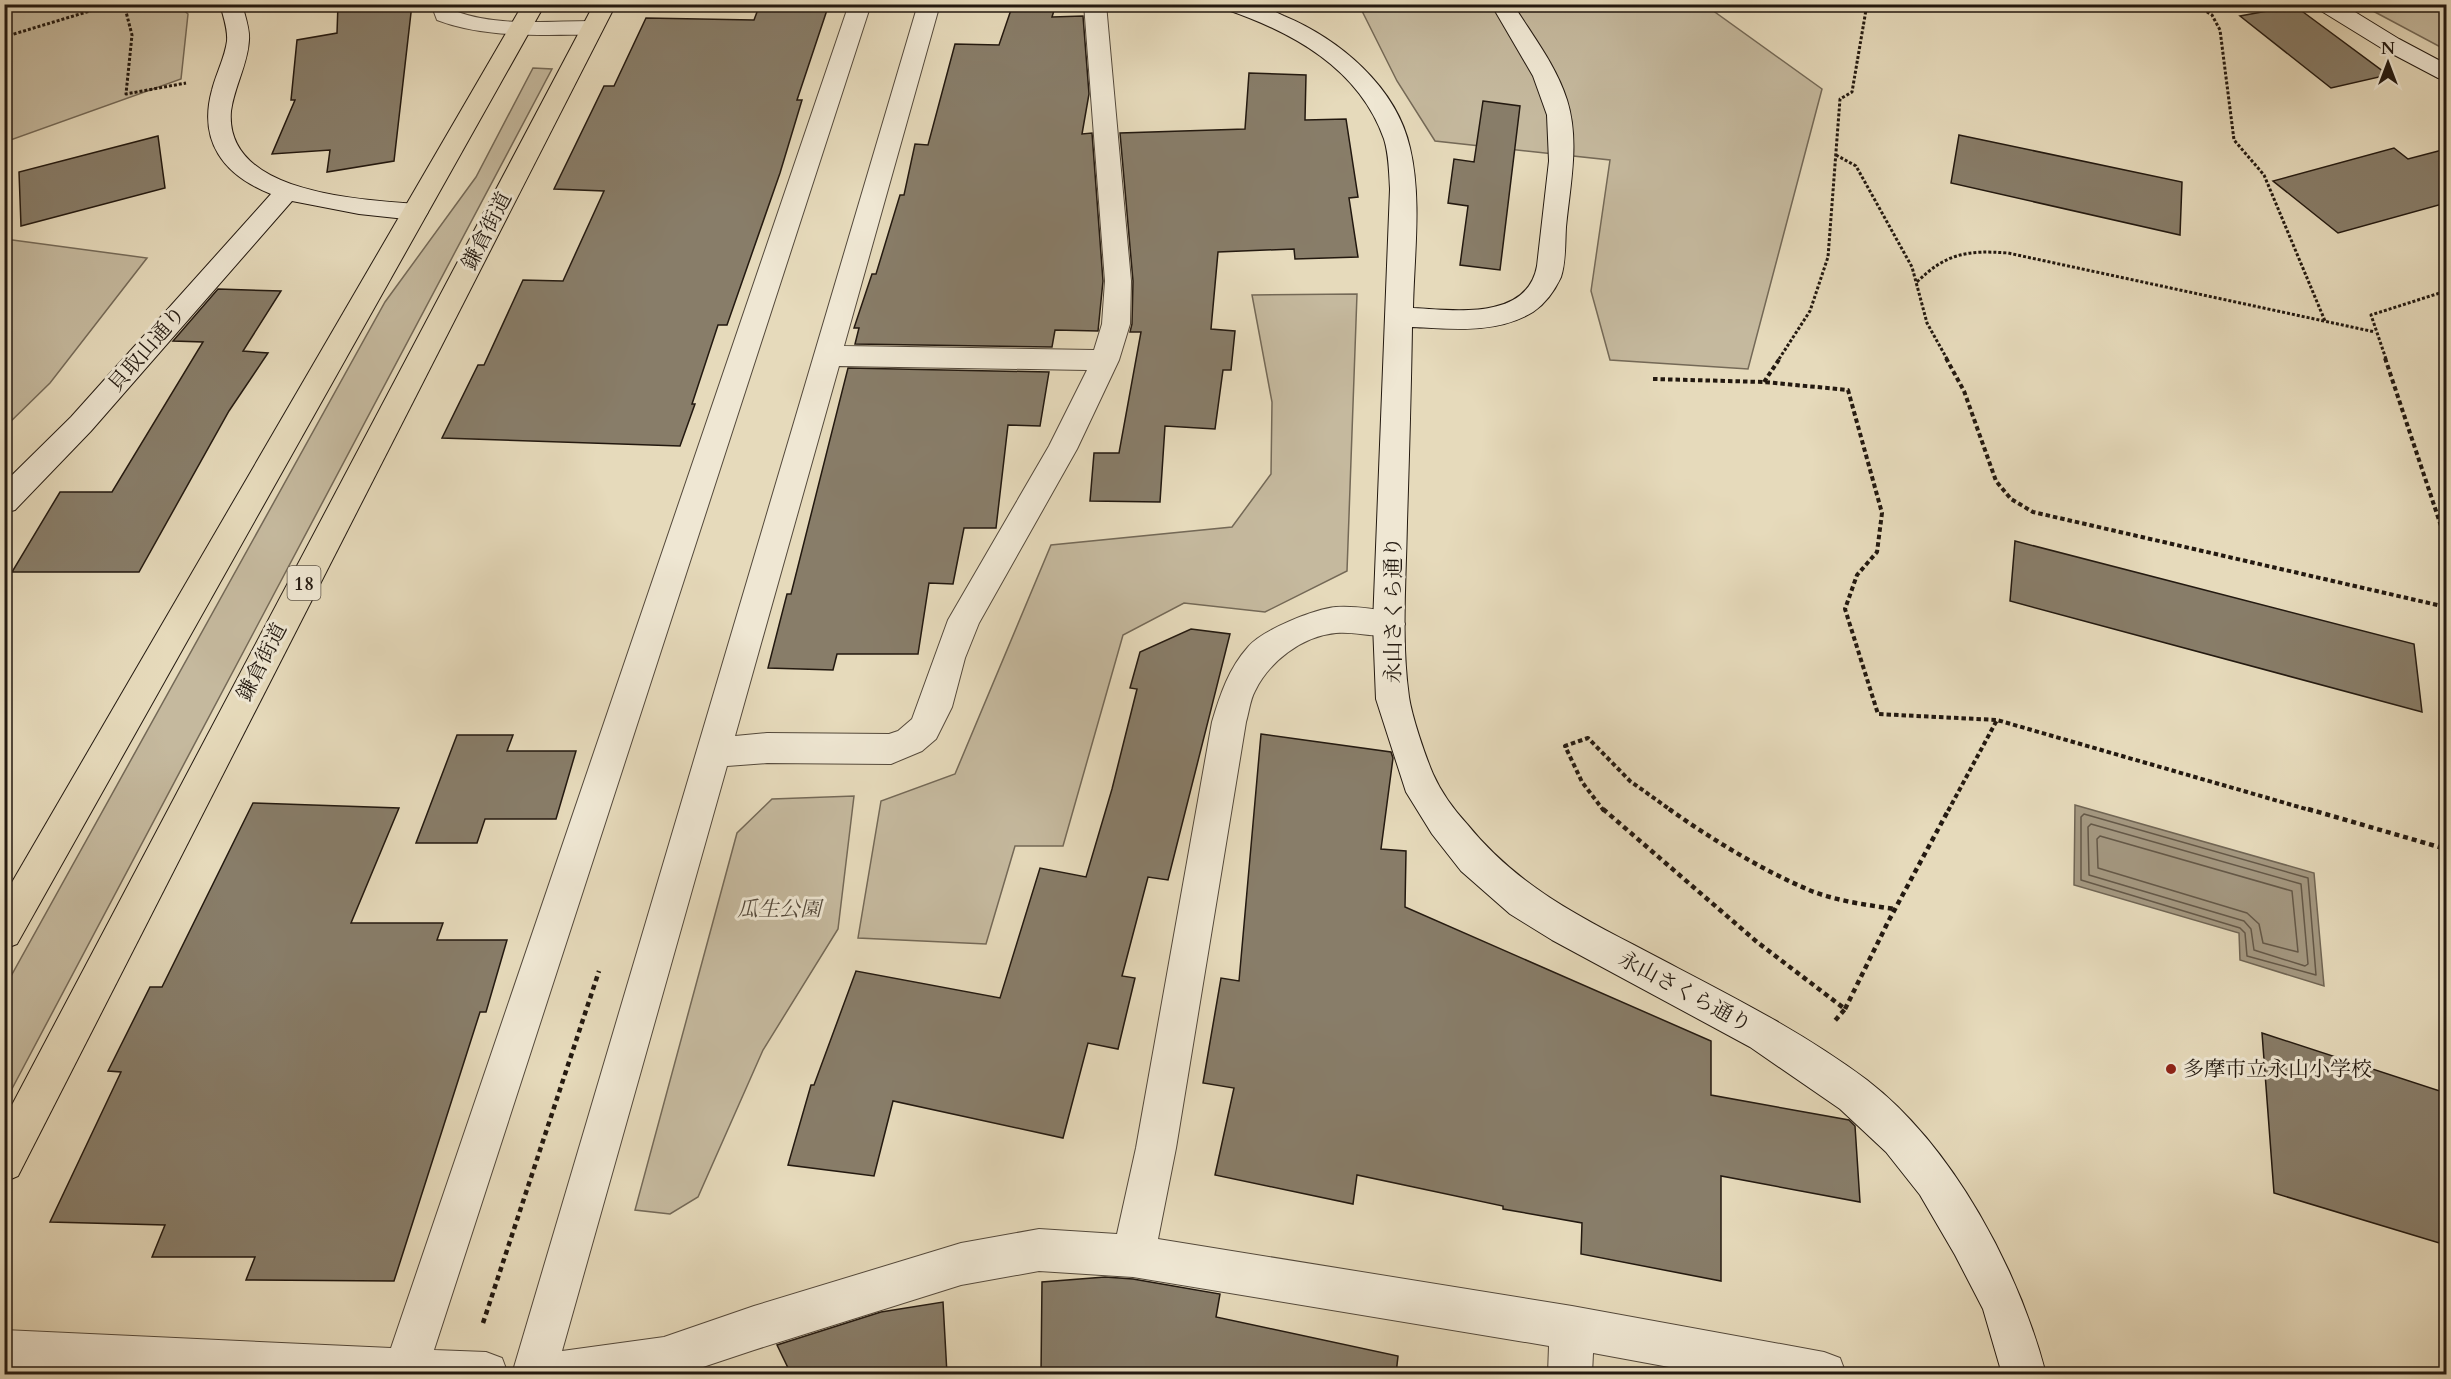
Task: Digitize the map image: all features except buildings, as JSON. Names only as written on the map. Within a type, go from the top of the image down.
[{"type":"main road","points":[[4,932],[527,16]]},
{"type":"main road","name":"鎌倉街道","points":[[4,1162],[599,16]]},
{"type":"street","points":[[231,4],[238,37],[219,118],[220,136],[244,171],[286,192],[364,207],[414,212]]},
{"type":"street","points":[[442,4],[446,15],[461,23],[527,16],[599,16]]},
{"type":"street","points":[[405,1373],[860,4]]},
{"type":"street","points":[[534,1374],[929,4]]},
{"type":"street","points":[[712,752],[767,748],[891,749],[910,741],[924,729],[935,707],[949,658],[964,620],[1062,449],[1105,360],[1116,324],[1118,281],[1095,4]]},
{"type":"street","name":"永山さくら通り","points":[[1233,4],[1284,24],[1333,54],[1357,73],[1375,96],[1397,140],[1403,189],[1389,624],[1393,699],[1418,781],[1444,823],[1474,860],[1523,902],[1557,923],[1764,1034],[1854,1095],[1900,1138],[1934,1181],[1970,1240],[2002,1302],[2024,1374]]},
{"type":"street","points":[[1400,317],[1464,320],[1506,314],[1535,297],[1549,273],[1562,146],[1559,116],[1547,81],[1502,4]]},
{"type":"street","points":[[2326,4],[2391,44],[2446,73]]},
{"type":"street","name":"貝取山通り","points":[[4,502],[81,424],[286,192]]},
{"type":"street","points":[[829,356],[1105,360]]},
{"type":"street","points":[[1133,1256],[1158,1137],[1229,722],[1239,688],[1260,655],[1295,632],[1335,620],[1389,624]]},
{"type":"street","points":[[553,1374],[664,1359],[754,1328],[962,1264],[1039,1250],[1133,1256],[1572,1328],[1824,1374]]},
{"type":"street","points":[[1570,1374],[1572,1328]]},
{"type":"street","points":[[4,1352],[405,1373],[486,1374]]},
{"type":"path","points":[[4,37],[113,4]]},
{"type":"path","points":[[124,4],[132,35],[126,94],[228,75]]},
{"type":"path","points":[[1764,382],[1810,311],[1828,257],[1840,99],[1852,92],[1866,4]]},
{"type":"path","points":[[2194,4],[2212,15],[2220,30],[2234,140],[2264,175],[2326,321]]},
{"type":"path","points":[[1836,155],[1857,165],[1912,267],[1927,323],[1964,391],[1996,481],[2011,499],[2033,512],[2446,607]]},
{"type":"path","points":[[1916,282],[1928,269],[1948,257],[1977,249],[2008,253],[2375,332]]},
{"type":"path","points":[[2446,291],[2371,315],[2446,541]]},
{"type":"path","points":[[1653,379],[1764,382],[1848,390],[1882,513],[1876,552],[1857,575],[1845,609],[1878,714],[1997,720],[2446,849]]},
{"type":"path","points":[[1826,1030],[1845,1009],[1895,909],[1997,720]]},
{"type":"path","points":[[1845,1009],[1757,942],[1603,810],[1582,782],[1565,746],[1588,738],[1630,781],[1701,832],[1762,867],[1811,891],[1860,904],[1895,909]]},
{"type":"green space","points":[[4,5],[178,5],[188,14],[181,79],[5,142]]},
{"type":"green space","points":[[1354,5],[1705,5],[1822,89],[1748,369],[1610,360],[1591,291],[1610,160],[1435,141],[1397,81],[1361,9]]},
{"type":"green space","points":[[2364,5],[2446,5],[2446,50],[2373,11]]},
{"type":"green space","points":[[533,68],[552,69],[5,1102],[5,987],[385,302],[476,177]]},
{"type":"green space","points":[[5,239],[147,258],[50,383],[5,427]]},
{"type":"green space","points":[[1357,294],[1347,571],[1265,612],[1184,603],[1123,635],[1063,846],[1015,846],[986,944],[858,938],[881,801],[955,774],[1051,545],[1232,527],[1271,474],[1272,402],[1252,295]]},
{"type":"green space","name":"瓜生公園","points":[[854,796],[838,929],[763,1050],[698,1197],[670,1214],[635,1210],[737,833],[772,799]]},
{"type":"water","points":[[2075,805],[2314,873],[2324,986],[2240,960],[2239,933],[2074,885]]},
{"type":"place","name":"多摩市立永山小学校","points":[[2171,1069]]}]
